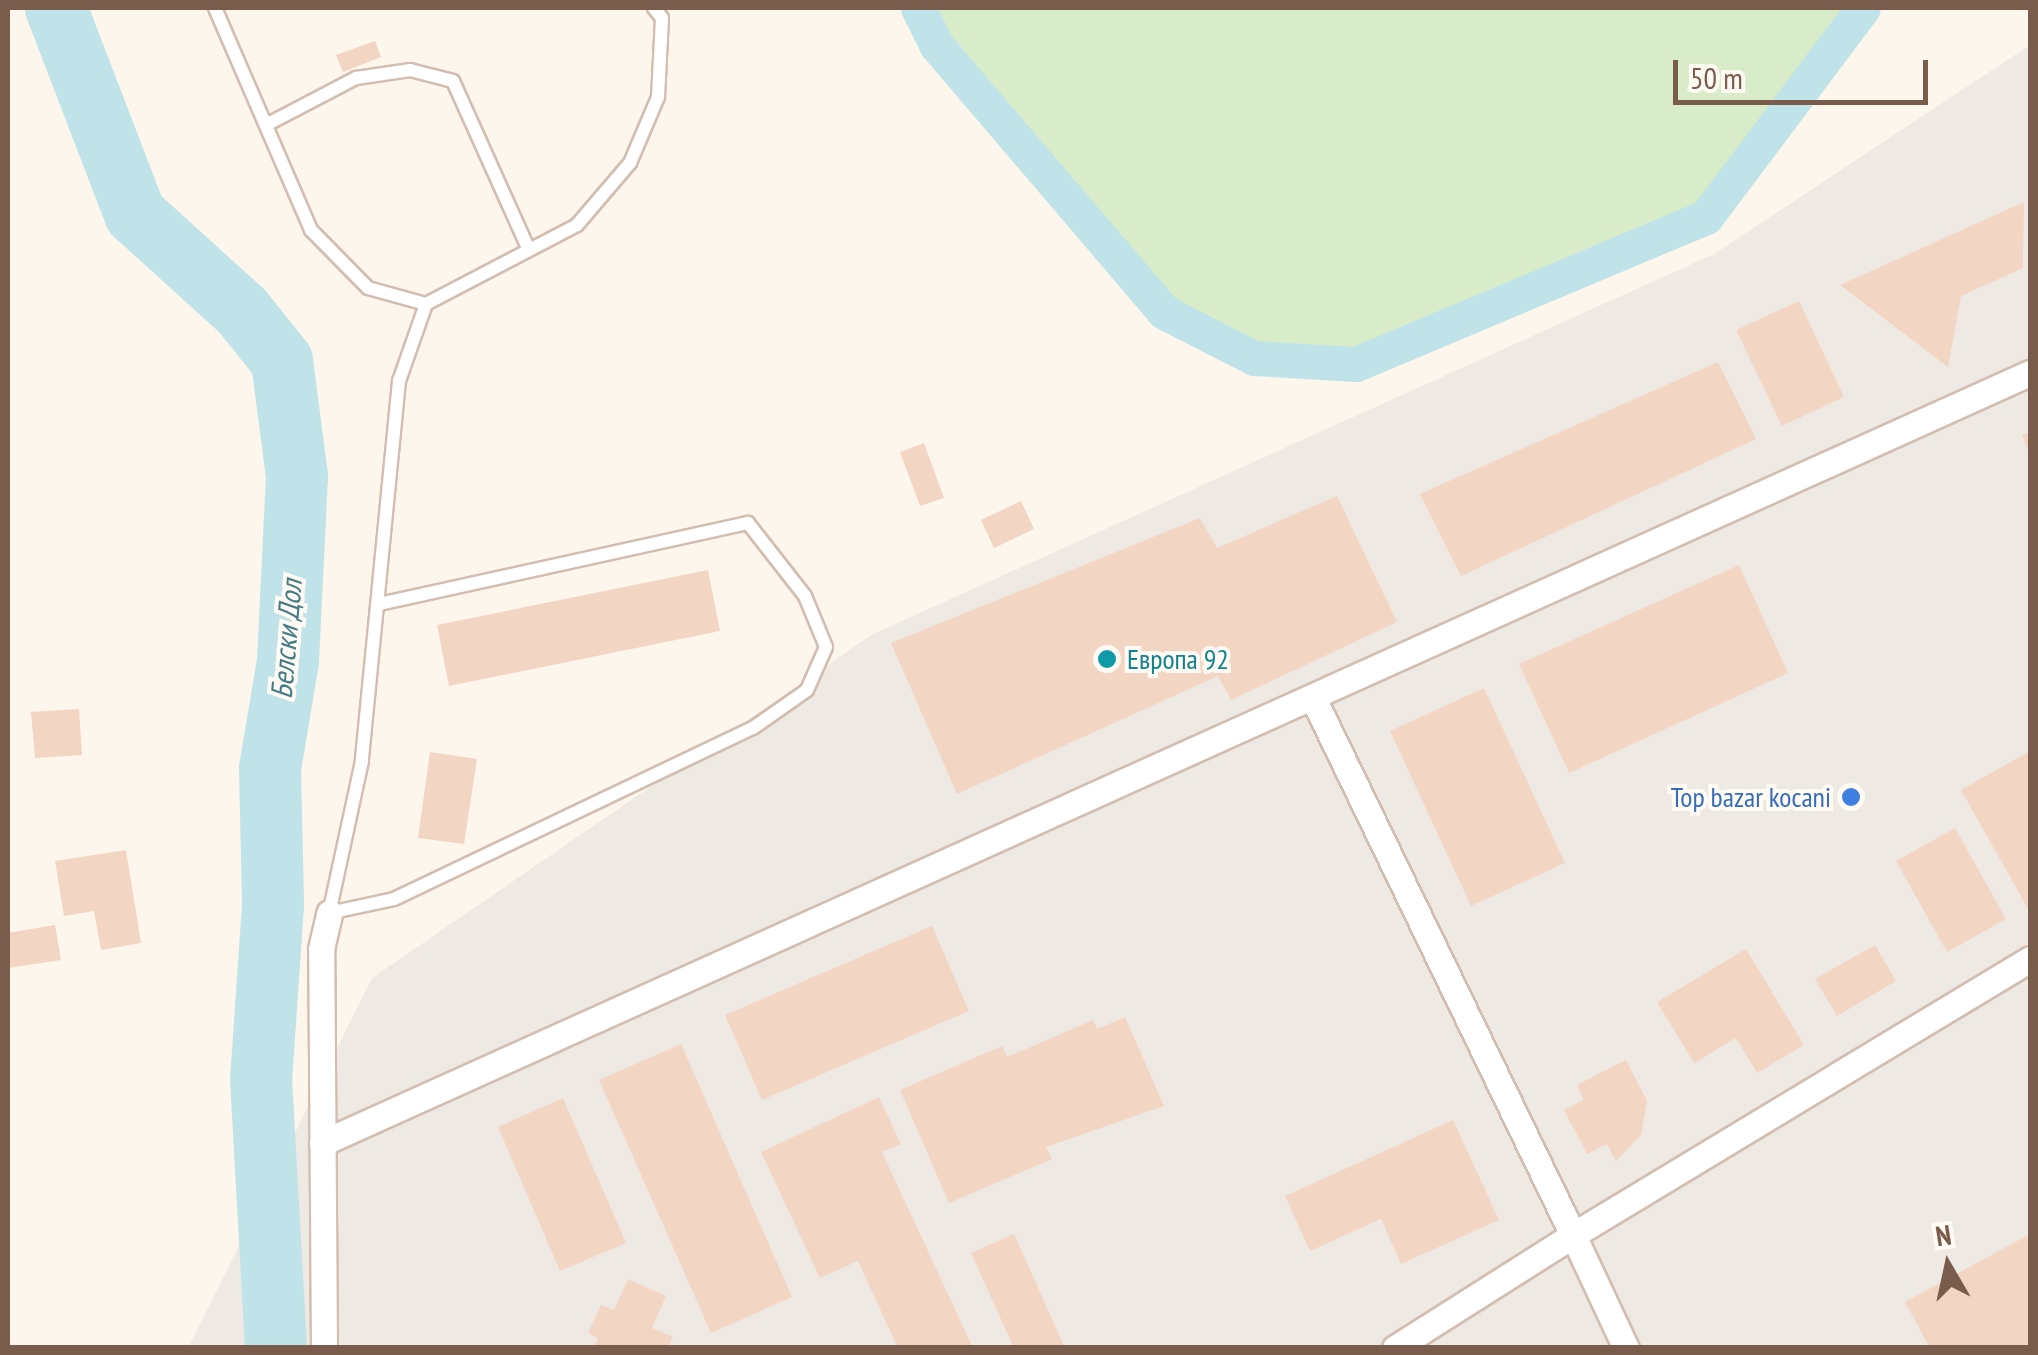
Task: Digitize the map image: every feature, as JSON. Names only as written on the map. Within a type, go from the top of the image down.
[{"type":"street","points":[[322,1143],[1314,700],[2030,374]]},
{"type":"street","points":[[1314,700],[1626,1348]]},
{"type":"street","points":[[324,1348],[322,1143],[329,912]]},
{"type":"street","points":[[1395,1348],[2030,958]]},
{"type":"lane","points":[[215,8],[311,230],[368,288],[426,304]]},
{"type":"lane","points":[[379,604],[748,523],[806,596],[826,646],[808,690],[752,728],[394,899],[329,912],[362,762],[399,381],[426,304],[577,225],[630,164],[658,97],[662,18],[654,8]]},
{"type":"lane","points":[[266,125],[356,78],[410,70],[453,81],[528,248]]},
{"type":"shaded area","points":[[2030,45],[2030,1347],[188,1348],[372,978],[873,634],[1714,254]]},
{"type":"green space","points":[[918,8],[1863,8],[1706,217],[1356,364],[1254,358],[1164,312],[937,46]]},
{"type":"building","points":[[375,41],[381,57],[343,72],[336,55]]},
{"type":"building","points":[[2024,202],[2023,268],[1961,296],[1948,367],[1840,285]]},
{"type":"building","points":[[1799,301],[1844,397],[1782,426],[1736,330]]},
{"type":"building","points":[[1718,362],[1756,439],[1461,576],[1420,494]]},
{"type":"building","points":[[2030,432],[2030,456],[2022,435]]},
{"type":"building","points":[[924,443],[944,498],[920,506],[900,452]]},
{"type":"building","name":"Европа 92","points":[[1337,496],[1397,622],[1231,700],[1218,676],[957,794],[891,643],[1200,518],[1217,548]]},
{"type":"building","points":[[1021,501],[1034,529],[994,548],[981,520]]},
{"type":"building","points":[[1739,565],[1788,673],[1569,773],[1519,664]]},
{"type":"building","points":[[708,570],[720,631],[449,686],[437,625]]},
{"type":"building","points":[[1484,688],[1565,863],[1471,906],[1390,731]]},
{"type":"building","points":[[79,709],[82,755],[35,758],[31,712]]},
{"type":"building","points":[[2030,751],[2030,905],[2027,907],[1961,790]]},
{"type":"building","points":[[430,752],[477,759],[464,844],[418,838]]},
{"type":"building","points":[[1955,828],[2006,919],[1947,952],[1896,861]]},
{"type":"building","points":[[126,850],[141,943],[101,950],[94,911],[64,916],[55,861]]},
{"type":"building","points":[[55,925],[61,960],[8,968],[8,933]]},
{"type":"building","points":[[932,926],[969,1011],[762,1100],[725,1015]]},
{"type":"building","points":[[1875,945],[1896,981],[1837,1016],[1815,979]]},
{"type":"building","points":[[1746,949],[1804,1045],[1757,1073],[1736,1038],[1694,1063],[1657,1002]]},
{"type":"building","points":[[1125,1017],[1164,1106],[1046,1147],[1052,1159],[949,1203],[900,1090],[1002,1046],[1007,1057],[1093,1020],[1097,1029]]},
{"type":"building","points":[[681,1044],[792,1297],[711,1333],[599,1080]]},
{"type":"building","points":[[1626,1060],[1647,1101],[1641,1135],[1616,1161],[1607,1144],[1587,1154],[1564,1110],[1584,1100],[1577,1085]]},
{"type":"building","points":[[879,1097],[901,1144],[882,1152],[973,1348],[898,1348],[858,1261],[820,1278],[761,1152]]},
{"type":"building","points":[[563,1098],[626,1243],[560,1271],[498,1127]]},
{"type":"building","points":[[1453,1120],[1499,1220],[1401,1264],[1381,1219],[1310,1251],[1285,1196]]},
{"type":"building","points":[[1014,1234],[1065,1348],[1014,1348],[971,1253]]},
{"type":"building","points":[[2030,1234],[2030,1348],[1930,1348],[1905,1302]]},
{"type":"building","points":[[628,1279],[666,1296],[652,1328],[673,1337],[668,1348],[594,1348],[598,1338],[588,1333],[601,1305],[614,1310]]},
{"type":"waterway","name":"Белски Дол","points":[[56,8],[135,214],[242,311],[282,361],[297,476],[288,661],[270,769],[273,905],[261,1079],[276,1348]]},
{"type":"waterway","points":[[918,8],[937,46],[1164,312],[1254,358],[1356,364],[1706,217],[1863,8]]},
{"type":"place","name":"Европа 92","points":[[1107,659]]},
{"type":"place","name":"Top bazar kocani","points":[[1851,797]]}]
